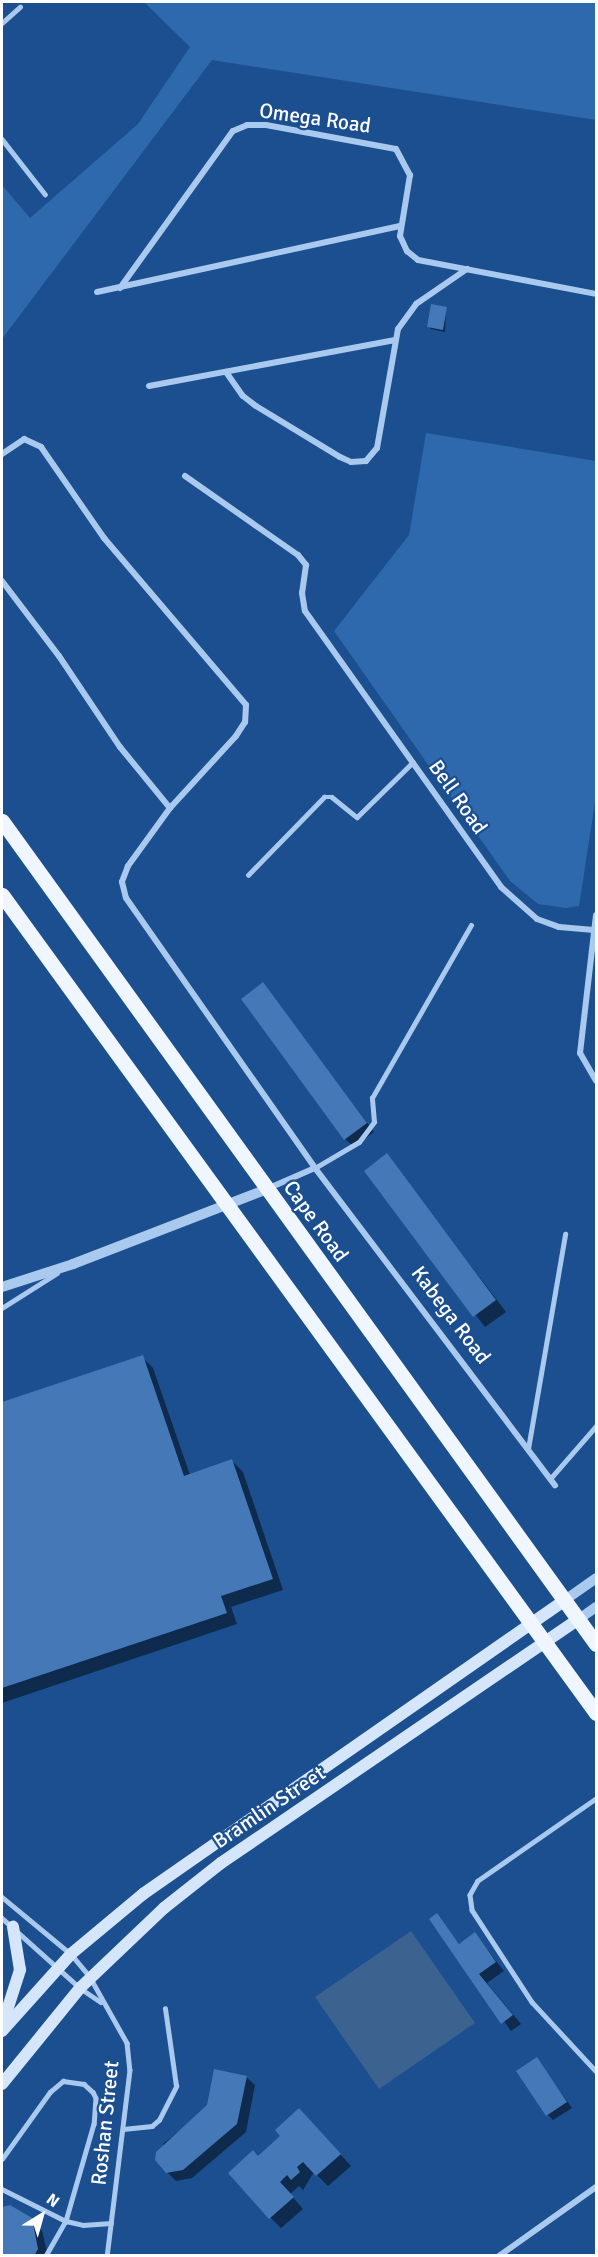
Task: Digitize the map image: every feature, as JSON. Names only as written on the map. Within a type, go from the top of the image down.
[{"type":"main road","name":"Cape Road","points":[[2,821],[597,1644]]},
{"type":"main road","points":[[2,895],[597,1713]]},
{"type":"main road","name":"Bramlin Street","points":[[2,2029],[71,1954],[209,1845],[565,1600]]},
{"type":"main road","name":"Bramlin Street","points":[[2,2084],[90,1977],[156,1915],[221,1863],[544,1640],[579,1619]]},
{"type":"main road","points":[[2,2029],[20,1970],[13,1927]]},
{"type":"street","name":"Omega Road","points":[[120,288],[227,138],[247,125],[266,125],[396,149],[410,175],[400,226]]},
{"type":"street","points":[[97,292],[400,226],[400,236],[412,256],[597,294]]},
{"type":"street","points":[[226,372],[243,396],[256,405],[340,457],[360,462],[372,456],[376,448],[394,340],[416,304],[468,269]]},
{"type":"street","points":[[149,386],[394,340]]},
{"type":"street","points":[[2,454],[24,440],[41,447],[104,538],[246,705],[245,722],[236,736],[170,808],[120,747],[59,656],[2,581]]},
{"type":"street","name":"Bell Road","points":[[184,476],[298,555],[306,565],[302,601],[305,611],[519,907],[559,927],[594,930]]},
{"type":"street","name":"Kabega Road","points":[[170,808],[128,866],[122,882],[126,898],[315,1168],[555,1485]]},
{"type":"street","points":[[597,915],[580,1053],[597,1081]]},
{"type":"street","points":[[2,1287],[73,1264],[228,1206],[315,1168]]},
{"type":"street","name":"Bramlin Street","points":[[565,1600],[597,1578]]},
{"type":"street","name":"Bramlin Street","points":[[579,1619],[597,1607]]},
{"type":"street","points":[[499,2256],[597,2187]]},
{"type":"lane","points":[[2,23],[20,7]]},
{"type":"lane","points":[[2,139],[45,194]]},
{"type":"lane","points":[[248,875],[324,797],[332,797],[357,817],[413,762]]},
{"type":"lane","points":[[315,1168],[359,1142],[374,1122],[372,1098],[471,926]]},
{"type":"lane","points":[[528,1449],[565,1234]]},
{"type":"lane","points":[[2,1308],[73,1264]]},
{"type":"lane","points":[[550,1479],[597,1426]]},
{"type":"lane","points":[[597,1799],[478,1881],[470,1895],[472,1910],[532,2002],[597,2071]]},
{"type":"lane","name":"Roshan Street","points":[[2,1897],[71,1954],[90,1977],[101,2002],[120,2027],[130,2056],[107,2256]]},
{"type":"lane","name":"Roshan Street","points":[[2,1918],[80,1989],[101,2002]]},
{"type":"lane","points":[[123,2129],[147,2129],[159,2120],[176,2086],[165,2009]]},
{"type":"lane","points":[[2,2159],[50,2092],[63,2081],[72,2079],[84,2084],[96,2098],[94,2124],[66,2222],[46,2256]]},
{"type":"lane","points":[[2,2189],[66,2222],[83,2225],[111,2223]]},
{"type":"shaded area","points":[[144,2],[596,2],[596,120],[212,60],[2,339],[2,185],[30,218],[138,124],[190,47]]},
{"type":"shaded area","points":[[426,433],[596,461],[596,796],[579,906],[566,908],[538,904],[510,881],[334,631],[409,535]]},
{"type":"shaded area","points":[[411,1931],[475,2023],[379,2089],[315,1997]]},
{"type":"building","points":[[431,304],[447,307],[443,330],[427,327]]},
{"type":"building","points":[[263,982],[367,1123],[344,1140],[241,999]]},
{"type":"building","points":[[387,1153],[496,1300],[473,1317],[364,1171]]},
{"type":"building","points":[[143,1355],[184,1476],[232,1459],[273,1579],[221,1596],[227,1613],[2,1688],[2,1402]]},
{"type":"building","points":[[437,1913],[459,1944],[475,1932],[496,1962],[479,1974],[513,2015],[501,2024],[429,1919]]},
{"type":"building","points":[[537,2057],[567,2102],[546,2116],[516,2071]]},
{"type":"building","points":[[214,2069],[247,2076],[237,2124],[183,2170],[166,2173],[155,2160],[156,2152],[207,2105]]},
{"type":"building","points":[[299,2108],[341,2154],[316,2176],[303,2162],[297,2167],[300,2172],[291,2180],[287,2175],[280,2182],[294,2197],[269,2219],[228,2173],[253,2150],[258,2156],[280,2136],[275,2130]]},
{"type":"building","points":[[10,2205],[32,2218],[38,2249],[34,2256],[2,2256],[2,2207]]}]
